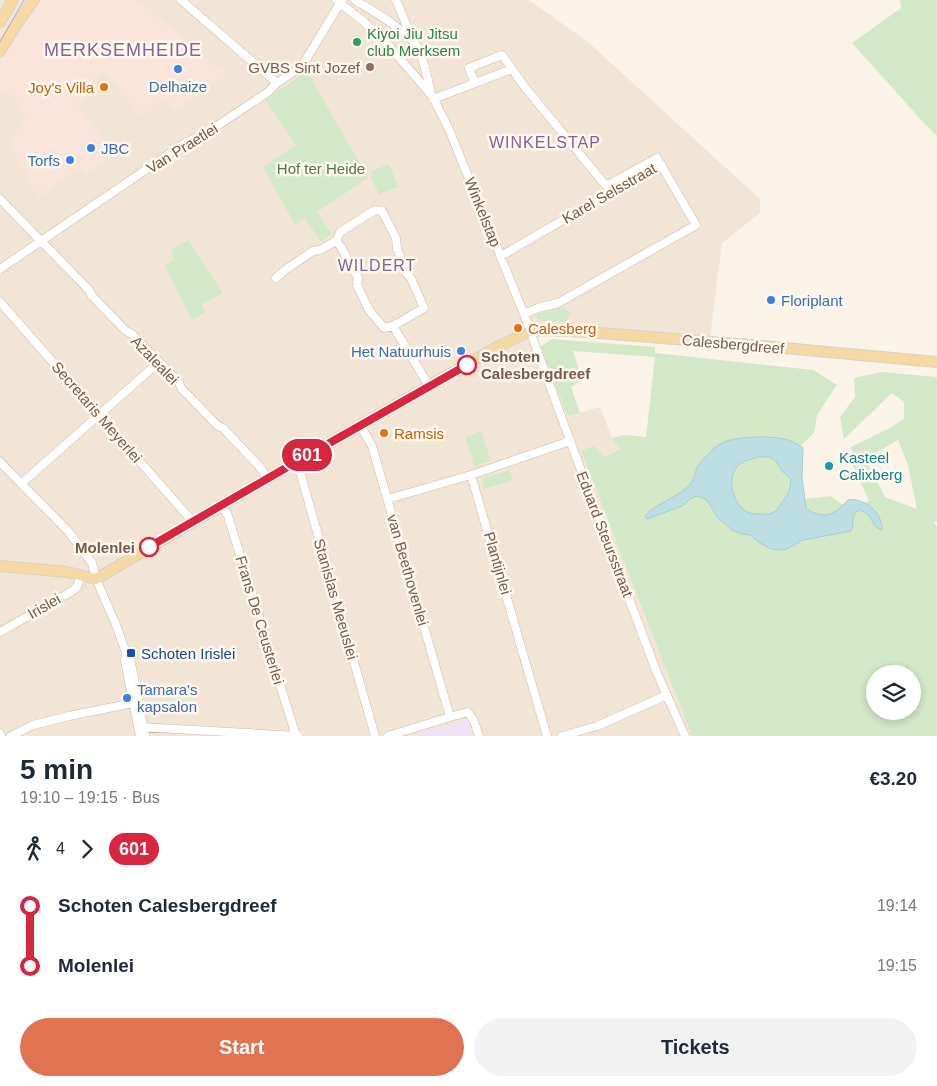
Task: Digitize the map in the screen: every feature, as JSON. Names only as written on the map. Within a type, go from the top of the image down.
[{"type":"main road","points":[[0,22],[13,0]]},
{"type":"main road","points":[[0,51],[34,0]]},
{"type":"main road","points":[[0,566],[67,572],[96,578],[360,425],[530,330]]},
{"type":"main road","name":"Calesbergdreef","points":[[530,330],[587,332],[937,362]]},
{"type":"street","points":[[181,0],[277,83]]},
{"type":"street","name":"Winkelstap","points":[[355,0],[403,32],[417,47],[432,97],[448,127],[530,330]]},
{"type":"street","points":[[396,0],[408,26]]},
{"type":"street","name":"Van Praetlei","points":[[0,269],[188,141],[199,138],[268,92],[277,83],[302,66],[340,1]]},
{"type":"street","name":"Winkelstap","points":[[340,1],[390,47],[432,97]]},
{"type":"street","points":[[475,83],[469,68],[502,55],[524,86],[608,189]]},
{"type":"street","points":[[432,97],[512,69]]},
{"type":"street","name":"Karel Selsstraat","points":[[501,256],[608,189],[662,165],[696,225],[558,303],[524,314]]},
{"type":"street","name":"Azalealei","points":[[0,199],[89,290],[92,296],[126,331],[132,334],[179,382],[182,388],[259,466],[268,478]]},
{"type":"street","points":[[276,278],[312,251],[320,250],[336,241],[340,232],[375,210],[382,211],[396,238],[397,248],[407,274],[411,278],[424,308],[393,326],[384,328],[369,310],[357,285],[358,278],[341,246],[336,241]]},
{"type":"street","name":"Secretaris Meyerlei","points":[[0,302],[193,522]]},
{"type":"street","points":[[393,326],[429,386]]},
{"type":"street","name":"Eduard Steursstraat","points":[[530,330],[657,673],[684,736]]},
{"type":"street","points":[[22,483],[159,362]]},
{"type":"street","name":"van Beethovenlei","points":[[360,425],[372,446],[450,717]]},
{"type":"street","points":[[388,499],[471,475],[570,441]]},
{"type":"street","points":[[0,462],[68,530],[92,563],[96,578],[126,653],[130,658],[140,730],[145,736]]},
{"type":"street","name":"Stanislas Meeuslei","points":[[296,462],[374,736]]},
{"type":"street","name":"Plantijnlei","points":[[471,475],[547,736]]},
{"type":"street","name":"Frans De Ceusterlei","points":[[222,505],[228,516],[298,736]]},
{"type":"street","name":"Irislei","points":[[0,632],[74,590],[78,585],[80,575]]},
{"type":"street","points":[[562,736],[597,726],[667,695]]},
{"type":"street","points":[[11,736],[34,725],[136,703]]},
{"type":"street","points":[[388,736],[468,712],[474,721],[478,736]]},
{"type":"street","points":[[140,730],[298,736]]},
{"type":"shaded area","points":[[0,0],[529,0],[588,42],[760,199],[760,213],[722,243],[710,337],[537,337],[568,416],[600,407],[611,435],[620,449],[603,457],[581,451],[692,736],[0,736]]},
{"type":"shaded area","points":[[39,0],[138,0],[215,66],[227,73],[222,79],[175,111],[166,98],[141,116],[104,71],[82,90],[87,97],[77,104],[114,155],[86,174],[80,167],[38,198],[8,139],[17,133],[25,117],[15,98],[0,89],[0,63]]},
{"type":"shaded area","points":[[468,719],[473,736],[410,736]]},
{"type":"green space","points":[[900,0],[937,0],[937,136],[852,43],[901,8]]},
{"type":"green space","name":"Hof ter Heide","points":[[307,71],[368,178],[317,212],[332,234],[321,242],[305,218],[295,225],[263,167],[296,145],[265,100]]},
{"type":"green space","points":[[389,164],[398,187],[379,194],[371,178],[372,171]]},
{"type":"green space","points":[[188,240],[223,293],[202,304],[205,312],[192,320],[165,266],[174,259],[171,250]]},
{"type":"green space","points":[[562,307],[570,312],[567,322],[537,319],[536,314]]},
{"type":"green space","points":[[552,339],[655,347],[655,353],[813,370],[837,385],[817,415],[814,433],[796,450],[797,500],[831,496],[851,511],[869,501],[852,464],[851,447],[904,419],[904,402],[892,393],[844,439],[840,417],[855,397],[854,378],[881,372],[937,377],[937,521],[934,522],[937,527],[937,736],[692,736],[581,451],[594,446],[604,457],[620,449],[612,438],[623,435],[646,437],[655,357],[573,351],[582,380],[571,387],[580,413],[568,416],[540,347]],"holes":[[[898,440],[908,465],[917,509],[885,497],[865,459]]]},
{"type":"green space","points":[[481,431],[491,461],[474,466],[465,437]]},
{"type":"green space","points":[[510,470],[513,480],[484,489],[482,481],[484,478]]},
{"type":"water","points":[[752,437],[781,438],[798,444],[803,448],[802,478],[806,508],[817,514],[829,514],[838,510],[848,500],[860,501],[876,512],[882,530],[877,528],[867,514],[860,510],[853,516],[851,531],[803,540],[783,550],[771,549],[750,535],[732,530],[718,518],[707,500],[698,496],[693,497],[682,506],[647,519],[645,517],[653,509],[686,488],[692,481],[699,465],[715,447],[730,440]],"holes":[[[758,457],[770,457],[775,460],[783,472],[791,479],[789,490],[775,511],[768,514],[749,513],[737,503],[734,496],[732,482],[735,469],[740,464]]]},
{"type":"tram line","points":[[0,42],[24,0]]},
{"type":"bus line","name":"601","points":[[149,547],[467,365]]},
{"type":"place","name":"Kiyoi Jiu Jitsu club Merksem","points":[[357,42]]},
{"type":"place","name":"GVBS Sint Jozef","points":[[370,67]]},
{"type":"place","name":"Delhaize","points":[[178,69]]},
{"type":"place","name":"Joy's Villa","points":[[104,87]]},
{"type":"place","name":"JBC","points":[[91,148]]},
{"type":"place","name":"Torfs","points":[[70,160]]},
{"type":"place","name":"Floriplant","points":[[771,300]]},
{"type":"place","name":"Calesberg","points":[[518,328]]},
{"type":"place","name":"Het Natuurhuis","points":[[461,351]]},
{"type":"place","name":"Schoten Calesbergdreef","points":[[467,365]]},
{"type":"place","name":"Ramsis","points":[[384,433]]},
{"type":"place","name":"Kasteel Calixberg","points":[[829,466]]},
{"type":"place","name":"Molenlei","points":[[149,547]]},
{"type":"place","name":"Schoten Irislei","points":[[131,653]]},
{"type":"place","name":"Tamara's kapsalon","points":[[127,698]]},
{"type":"district","name":"MERKSEMHEIDE","points":[[123,50]]},
{"type":"district","name":"WINKELSTAP","points":[[545,142]]},
{"type":"district","name":"WILDERT","points":[[377,265]]}]
